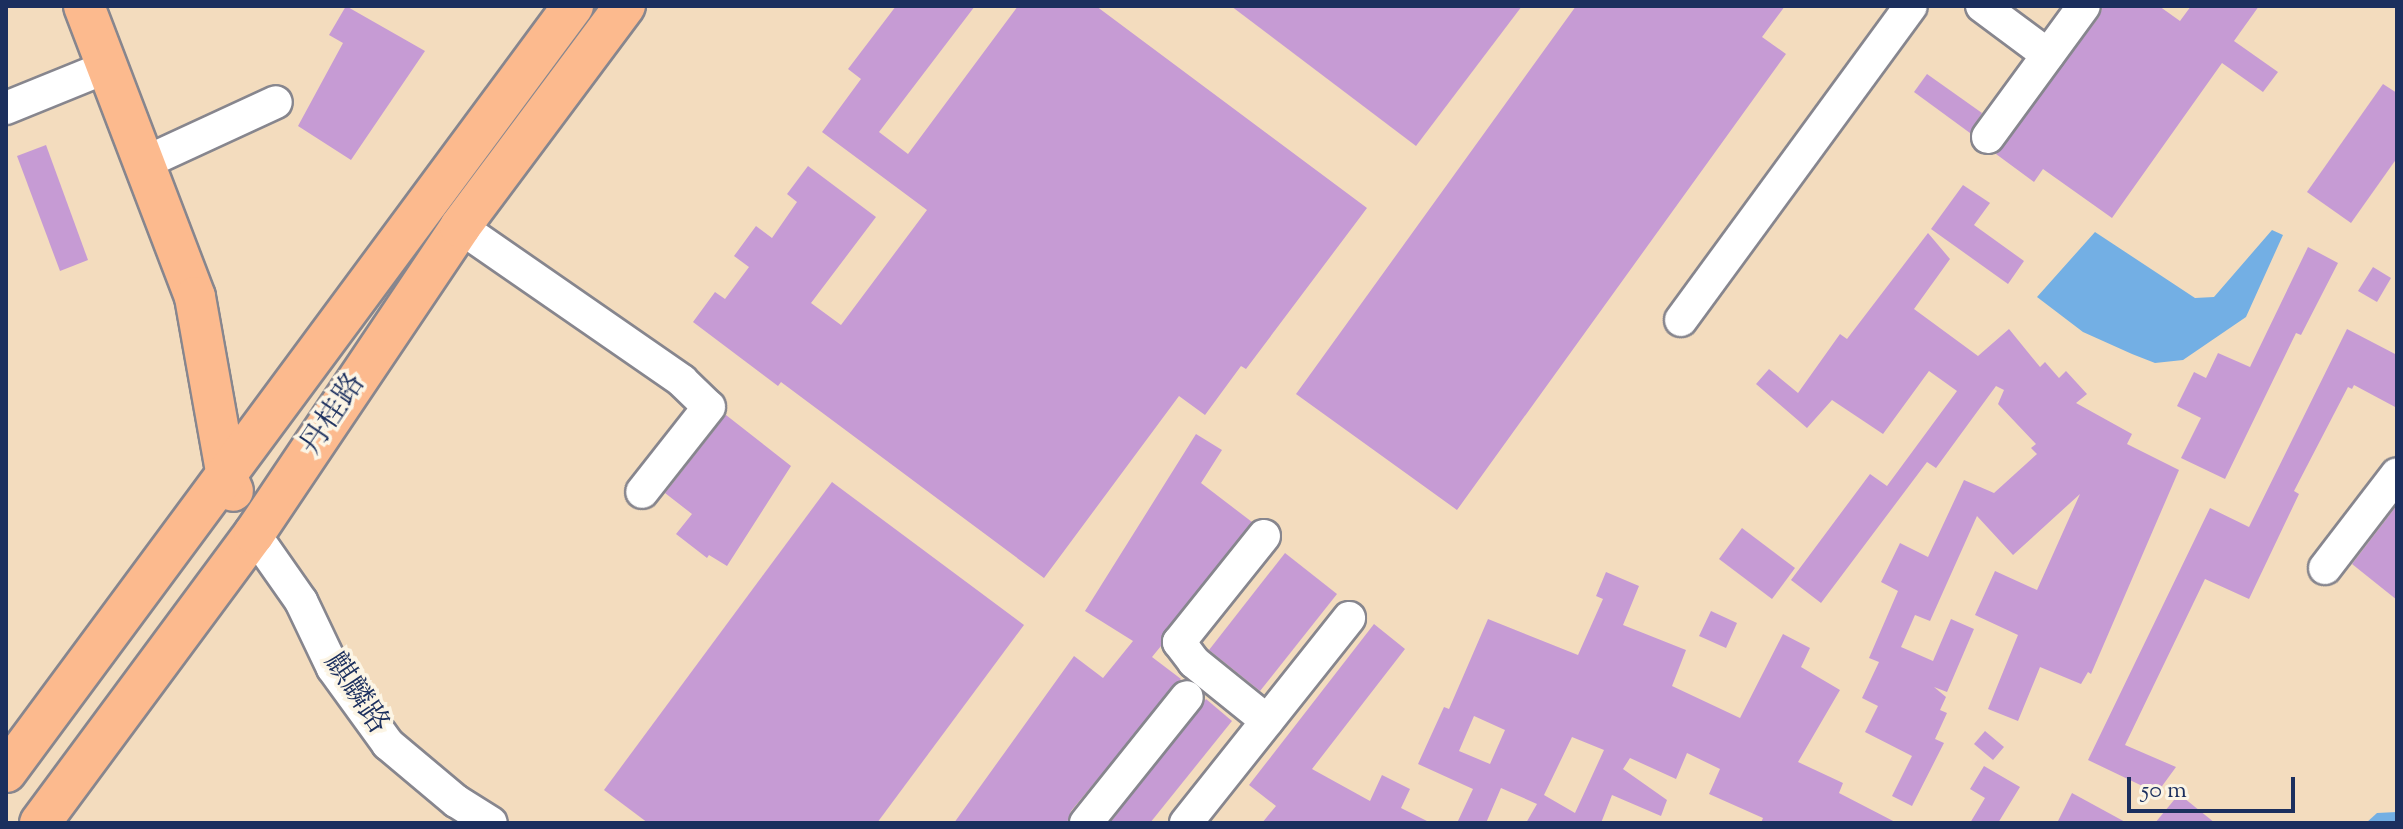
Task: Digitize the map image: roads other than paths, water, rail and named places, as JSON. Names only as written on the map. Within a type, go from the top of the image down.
[{"type":"main road","points":[[84,6],[195,297],[227,477],[254,534]]},
{"type":"main road","name":"丹桂路","points":[[6,772],[573,6]]},
{"type":"main road","name":"丹桂路","points":[[40,823],[254,534],[460,227],[625,6]]},
{"type":"street","points":[[1681,320],[1911,6]]},
{"type":"street","points":[[1982,6],[2048,55]]},
{"type":"street","points":[[1988,137],[2084,6]]},
{"type":"street","points":[[6,108],[107,67]]},
{"type":"street","points":[[144,163],[276,102]]},
{"type":"street","points":[[460,227],[682,381],[709,407],[642,492]]},
{"type":"street","points":[[2325,568],[2397,474]]},
{"type":"street","name":"麒麟路","points":[[254,534],[301,601],[333,668],[388,744],[456,801],[491,823]]},
{"type":"street","points":[[1264,536],[1179,642],[1194,662],[1267,721]]},
{"type":"street","points":[[1186,823],[1349,618]]},
{"type":"street","points":[[1086,823],[1187,697]]},
{"type":"water","points":[[2272,230],[2283,235],[2246,317],[2183,360],[2155,363],[2132,354],[2083,332],[2037,297],[2095,232],[2195,298],[2214,297]]},
{"type":"water","points":[[2397,812],[2397,823],[2366,823],[2377,813]]}]
